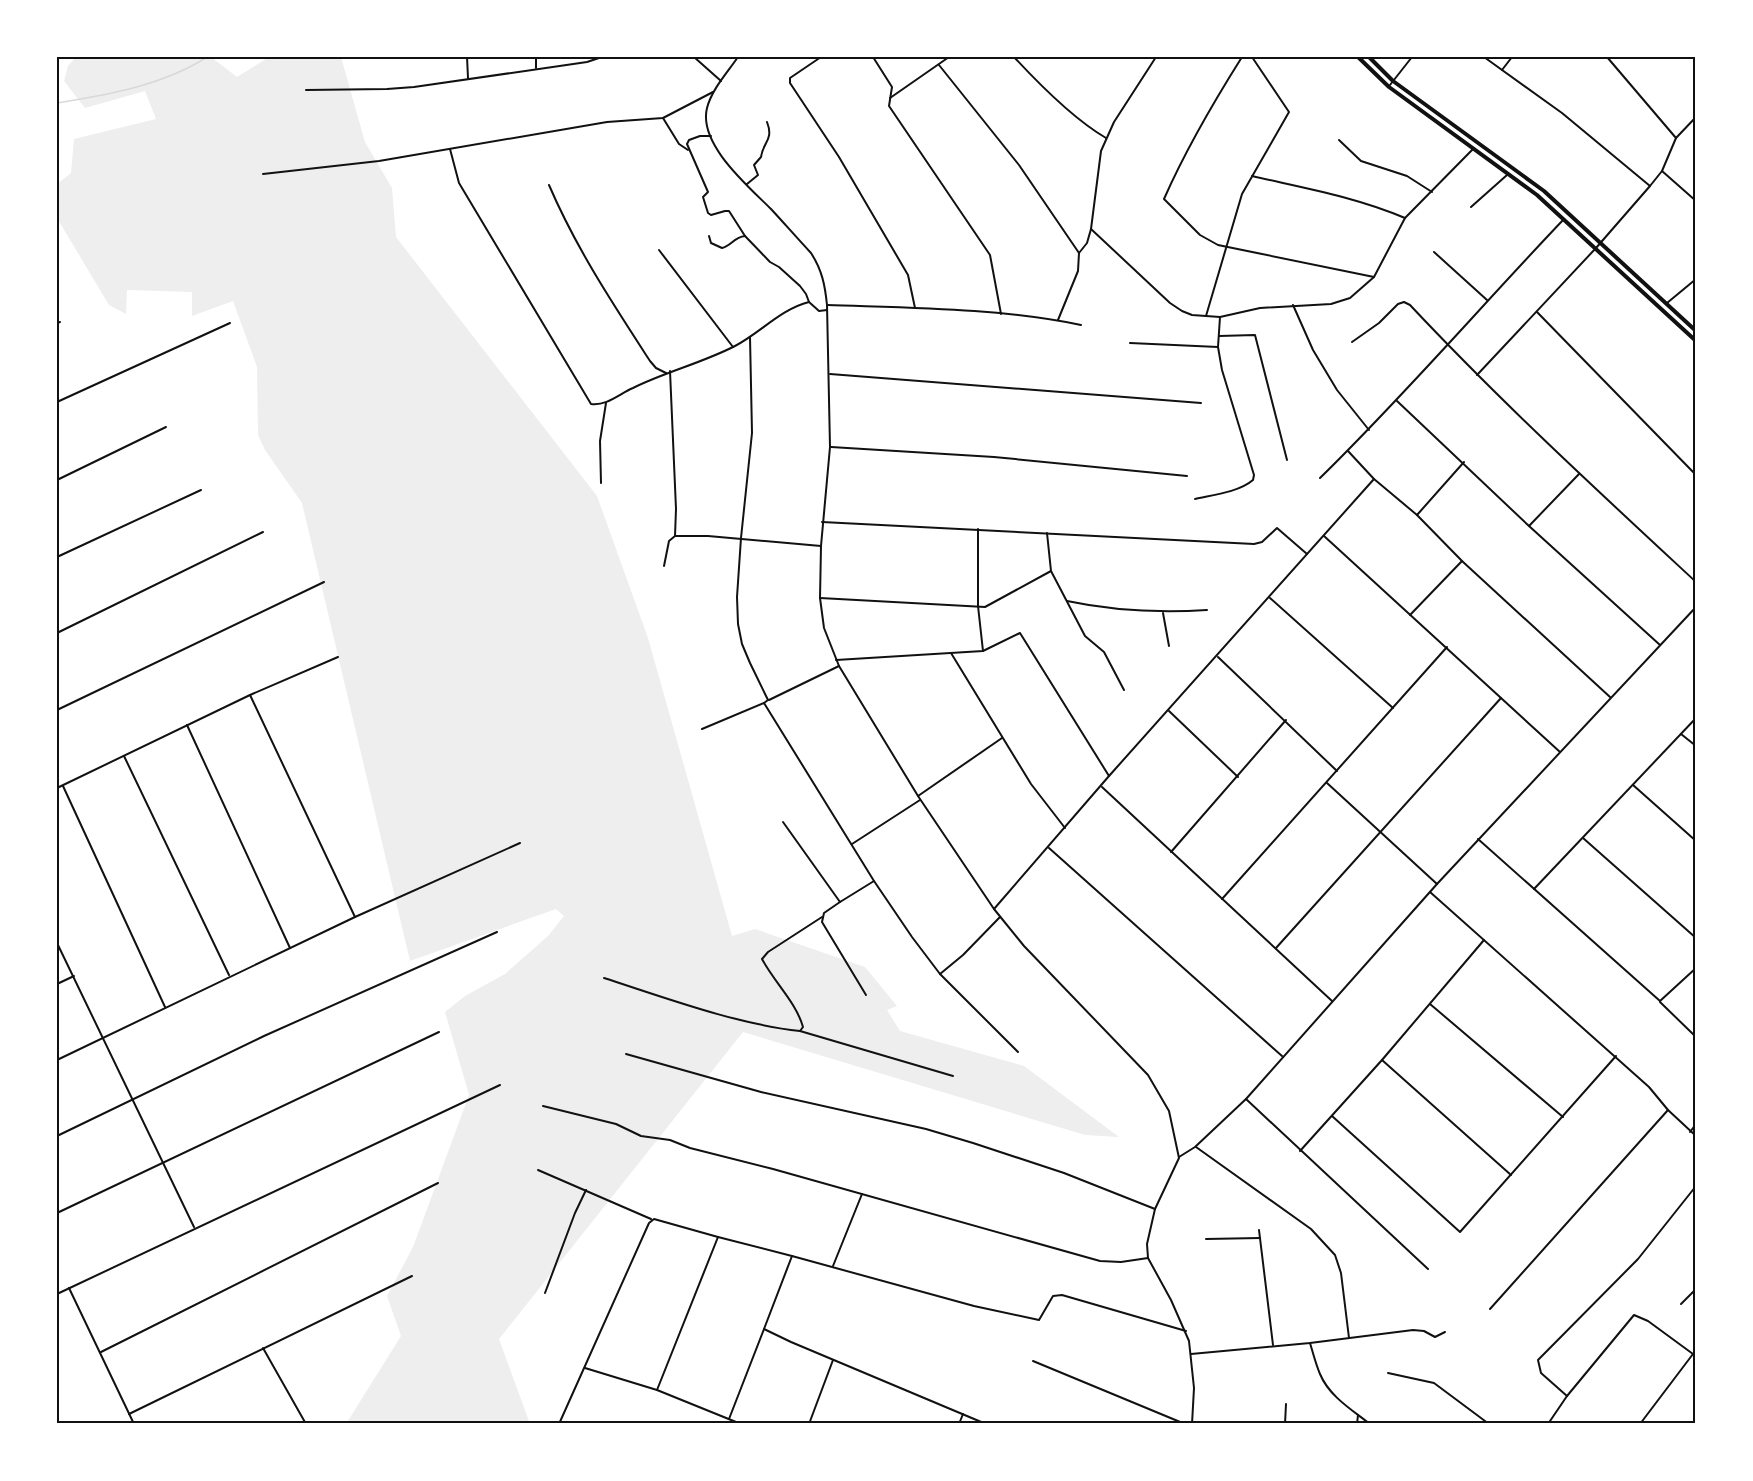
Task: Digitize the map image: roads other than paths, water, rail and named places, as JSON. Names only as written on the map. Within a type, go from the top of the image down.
[{"type":"main road","points":[[1358,57],[1389,87],[1509,173],[1564,219],[1696,342]]},
{"type":"main road","points":[[1369,57],[1393,81],[1544,191],[1696,331]]},
{"type":"street","points":[[467,57],[468,78]]},
{"type":"street","points":[[536,57],[536,68]]},
{"type":"street","points":[[306,90],[387,89],[587,62],[602,57]]},
{"type":"street","points":[[694,57],[722,82]]},
{"type":"street","points":[[738,57],[713,92],[706,109],[706,121],[711,136],[726,162],[785,224],[819,266],[825,283],[830,447],[820,546],[820,598],[824,628],[836,660],[920,800],[1000,917],[1024,946],[1148,1075],[1169,1111],[1179,1158]]},
{"type":"street","points":[[821,57],[790,78],[790,83],[839,157],[908,275],[915,308]]},
{"type":"street","points":[[873,57],[892,87],[889,106],[990,255],[1001,314]]},
{"type":"street","points":[[890,98],[950,57]]},
{"type":"street","points":[[1014,57],[1095,132],[1107,139]]},
{"type":"street","points":[[1058,320],[1078,271],[1079,253],[1087,243],[1092,229],[1101,150],[1114,122],[1156,57]]},
{"type":"street","points":[[1242,57],[1181,160],[1164,198],[1200,235],[1218,245],[1374,277]]},
{"type":"street","points":[[1206,317],[1242,194],[1288,112],[1252,57]]},
{"type":"street","points":[[1389,87],[1412,57]]},
{"type":"street","points":[[1484,57],[1562,113],[1650,186]]},
{"type":"street","points":[[1502,70],[1512,57]]},
{"type":"street","points":[[1607,57],[1676,138]]},
{"type":"street","points":[[939,65],[1019,165],[1079,253]]},
{"type":"street","points":[[263,174],[379,161],[607,122],[663,118],[713,92]]},
{"type":"street","points":[[1477,375],[1596,248],[1650,186],[1662,171],[1676,138],[1696,117]]},
{"type":"street","points":[[663,118],[679,144],[688,150]]},
{"type":"street","points":[[747,184],[758,175],[754,165],[768,143],[771,132],[767,122]]},
{"type":"street","points":[[711,136],[700,136],[689,140],[687,144],[708,192],[703,197],[708,213],[711,215],[729,211],[745,236],[770,262],[800,286],[809,302],[819,311],[827,310]]},
{"type":"street","points":[[1339,140],[1361,161],[1407,176],[1432,192]]},
{"type":"street","points":[[1092,229],[1170,303],[1182,311],[1206,317],[1220,317],[1260,308],[1331,304],[1350,298],[1374,277],[1405,218],[1474,148]]},
{"type":"street","points":[[450,149],[459,183],[591,404],[606,403],[631,388],[666,372],[733,347],[797,306],[809,302]]},
{"type":"street","points":[[1662,171],[1696,201]]},
{"type":"street","points":[[1471,207],[1509,173]]},
{"type":"street","points":[[1252,176],[1366,203],[1405,218]]},
{"type":"street","points":[[549,185],[562,217],[602,287],[650,361],[656,368],[666,372]]},
{"type":"street","points":[[1320,478],[1397,401],[1487,300],[1564,219]]},
{"type":"street","points":[[709,236],[711,243],[722,248],[727,247],[738,237],[745,236]]},
{"type":"street","points":[[659,250],[733,347]]},
{"type":"street","points":[[1434,252],[1487,300]]},
{"type":"street","points":[[1667,303],[1696,279]]},
{"type":"street","points":[[1352,342],[1379,323],[1398,304],[1404,302],[1410,304],[1477,375],[1579,474],[1696,582]]},
{"type":"street","points":[[827,305],[1001,314],[1082,325]]},
{"type":"street","points":[[1293,305],[1313,350],[1337,390],[1369,430]]},
{"type":"street","points":[[1537,312],[1696,475]]},
{"type":"street","points":[[1195,499],[1250,483],[1254,476],[1222,370],[1218,347],[1220,317]]},
{"type":"street","points":[[57,402],[230,323]]},
{"type":"street","points":[[1219,336],[1255,335],[1287,460]]},
{"type":"street","points":[[750,337],[752,433],[741,538],[737,597],[738,624],[742,644],[768,700]]},
{"type":"street","points":[[1131,343],[1218,347]]},
{"type":"street","points":[[670,371],[676,509],[675,536]]},
{"type":"street","points":[[829,374],[1201,403]]},
{"type":"street","points":[[1397,401],[1529,526],[1660,645]]},
{"type":"street","points":[[601,483],[600,441],[606,403]]},
{"type":"street","points":[[57,480],[166,427]]},
{"type":"street","points":[[830,447],[994,457],[1186,476]]},
{"type":"street","points":[[1348,451],[1374,479],[1417,515],[1462,561],[1610,698]]},
{"type":"street","points":[[1417,515],[1464,462]]},
{"type":"street","points":[[1529,526],[1579,474]]},
{"type":"street","points":[[994,909],[1109,776],[1374,479]]},
{"type":"street","points":[[57,557],[201,490]]},
{"type":"street","points":[[822,522],[1254,544],[1262,542],[1277,528],[1307,554]]},
{"type":"street","points":[[978,529],[978,606],[983,651]]},
{"type":"street","points":[[57,633],[263,532]]},
{"type":"street","points":[[1047,534],[1051,571],[1085,636],[1104,652],[1124,690]]},
{"type":"street","points":[[664,566],[669,541],[675,536],[741,538],[820,546]]},
{"type":"street","points":[[1324,536],[1560,752]]},
{"type":"street","points":[[1410,615],[1462,561]]},
{"type":"street","points":[[820,598],[990,605],[1051,571]]},
{"type":"street","points":[[57,710],[324,582]]},
{"type":"street","points":[[1269,598],[1393,708]]},
{"type":"street","points":[[1067,601],[1104,609],[1163,612],[1207,610]]},
{"type":"street","points":[[1192,1424],[1194,1388],[1186,1330],[1148,1258],[1146,1244],[1155,1209],[1179,1158],[1196,1147],[1246,1099],[1478,839],[1696,607]]},
{"type":"street","points":[[1163,612],[1169,646]]},
{"type":"street","points":[[836,660],[983,651],[1016,633],[1022,635],[1109,776]]},
{"type":"street","points":[[1222,899],[1447,647]]},
{"type":"street","points":[[951,653],[1031,784],[1065,828]]},
{"type":"street","points":[[1217,656],[1337,771]]},
{"type":"street","points":[[57,788],[250,695],[338,657]]},
{"type":"street","points":[[702,729],[764,703],[839,666]]},
{"type":"street","points":[[250,695],[355,917]]},
{"type":"street","points":[[1275,948],[1501,698]]},
{"type":"street","points":[[764,703],[874,881],[912,937],[940,974],[1018,1052]]},
{"type":"street","points":[[1169,711],[1238,777]]},
{"type":"street","points":[[1533,889],[1696,718]]},
{"type":"street","points":[[1172,852],[1286,720]]},
{"type":"street","points":[[187,725],[290,948]]},
{"type":"street","points":[[1681,734],[1696,746]]},
{"type":"street","points":[[918,796],[1002,738]]},
{"type":"street","points":[[124,756],[230,976]]},
{"type":"street","points":[[1327,783],[1437,884]]},
{"type":"street","points":[[1633,785],[1696,841]]},
{"type":"street","points":[[63,786],[165,1008]]},
{"type":"street","points":[[1101,787],[1332,1001]]},
{"type":"street","points":[[852,844],[920,800]]},
{"type":"street","points":[[783,822],[840,902]]},
{"type":"street","points":[[1582,838],[1696,938]]},
{"type":"street","points":[[1478,839],[1660,1001],[1695,1036]]},
{"type":"street","points":[[57,1060],[355,917],[519,843]]},
{"type":"street","points":[[1048,847],[1282,1056]]},
{"type":"street","points":[[800,1030],[803,1027],[795,1009],[762,959],[768,952],[822,917],[824,913],[874,881]]},
{"type":"street","points":[[1430,892],[1616,1056],[1658,1095],[1668,1110],[1696,1136]]},
{"type":"street","points":[[822,917],[822,922],[866,995]]},
{"type":"street","points":[[940,974],[963,955],[1000,917]]},
{"type":"street","points":[[57,1136],[264,1036],[497,932]]},
{"type":"street","points":[[1300,1151],[1382,1060],[1484,940]]},
{"type":"street","points":[[57,943],[194,1227]]},
{"type":"street","points":[[1660,1001],[1696,968]]},
{"type":"street","points":[[57,984],[74,976]]},
{"type":"street","points":[[604,978],[692,1006],[756,1023],[800,1030],[953,1076]]},
{"type":"street","points":[[1430,1004],[1563,1117]]},
{"type":"street","points":[[57,1213],[439,1032]]},
{"type":"street","points":[[626,1054],[761,1092],[926,1129],[1064,1173],[1155,1209]]},
{"type":"street","points":[[1332,1116],[1460,1232],[1616,1056]]},
{"type":"street","points":[[1382,1060],[1511,1175]]},
{"type":"street","points":[[57,1294],[194,1227],[500,1085]]},
{"type":"street","points":[[1246,1099],[1428,1269]]},
{"type":"street","points":[[543,1106],[620,1125],[641,1136],[670,1140],[690,1148],[1100,1262],[1148,1258]]},
{"type":"street","points":[[1490,1309],[1668,1110]]},
{"type":"street","points":[[1690,1132],[1696,1124]]},
{"type":"street","points":[[1196,1147],[1311,1229],[1335,1256],[1341,1273],[1349,1338]]},
{"type":"street","points":[[538,1170],[651,1220],[657,1219],[974,1306],[1039,1320],[1053,1296],[1062,1295],[1186,1330]]},
{"type":"street","points":[[101,1352],[438,1183]]},
{"type":"street","points":[[1567,1396],[1541,1373],[1538,1360],[1638,1259],[1696,1186]]},
{"type":"street","points":[[545,1293],[586,1190]]},
{"type":"street","points":[[833,1266],[862,1194]]},
{"type":"street","points":[[560,1424],[651,1220]]},
{"type":"street","points":[[1259,1230],[1273,1345]]},
{"type":"street","points":[[657,1390],[718,1237]]},
{"type":"street","points":[[1206,1239],[1260,1238]]},
{"type":"street","points":[[729,1419],[792,1256]]},
{"type":"street","points":[[129,1414],[412,1276]]},
{"type":"street","points":[[69,1288],[134,1424]]},
{"type":"street","points":[[1681,1304],[1696,1289]]},
{"type":"street","points":[[1548,1424],[1567,1396],[1634,1315],[1648,1322],[1693,1354]]},
{"type":"street","points":[[764,1329],[986,1424]]},
{"type":"street","points":[[1191,1354],[1419,1330],[1435,1337],[1445,1332]]},
{"type":"street","points":[[1310,1343],[1320,1375],[1326,1385],[1370,1424]]},
{"type":"street","points":[[263,1348],[306,1424]]},
{"type":"street","points":[[1641,1424],[1696,1350]]},
{"type":"street","points":[[809,1424],[833,1360]]},
{"type":"street","points":[[1033,1361],[1185,1424]]},
{"type":"street","points":[[585,1368],[657,1390],[741,1424]]},
{"type":"street","points":[[1388,1373],[1434,1383],[1489,1424]]},
{"type":"street","points":[[1285,1424],[1286,1404]]},
{"type":"street","points":[[959,1424],[963,1414]]},
{"type":"street","points":[[1357,1424],[1358,1414]]},
{"type":"waterway","points":[[57,103],[135,88],[172,75],[207,57]]}]
